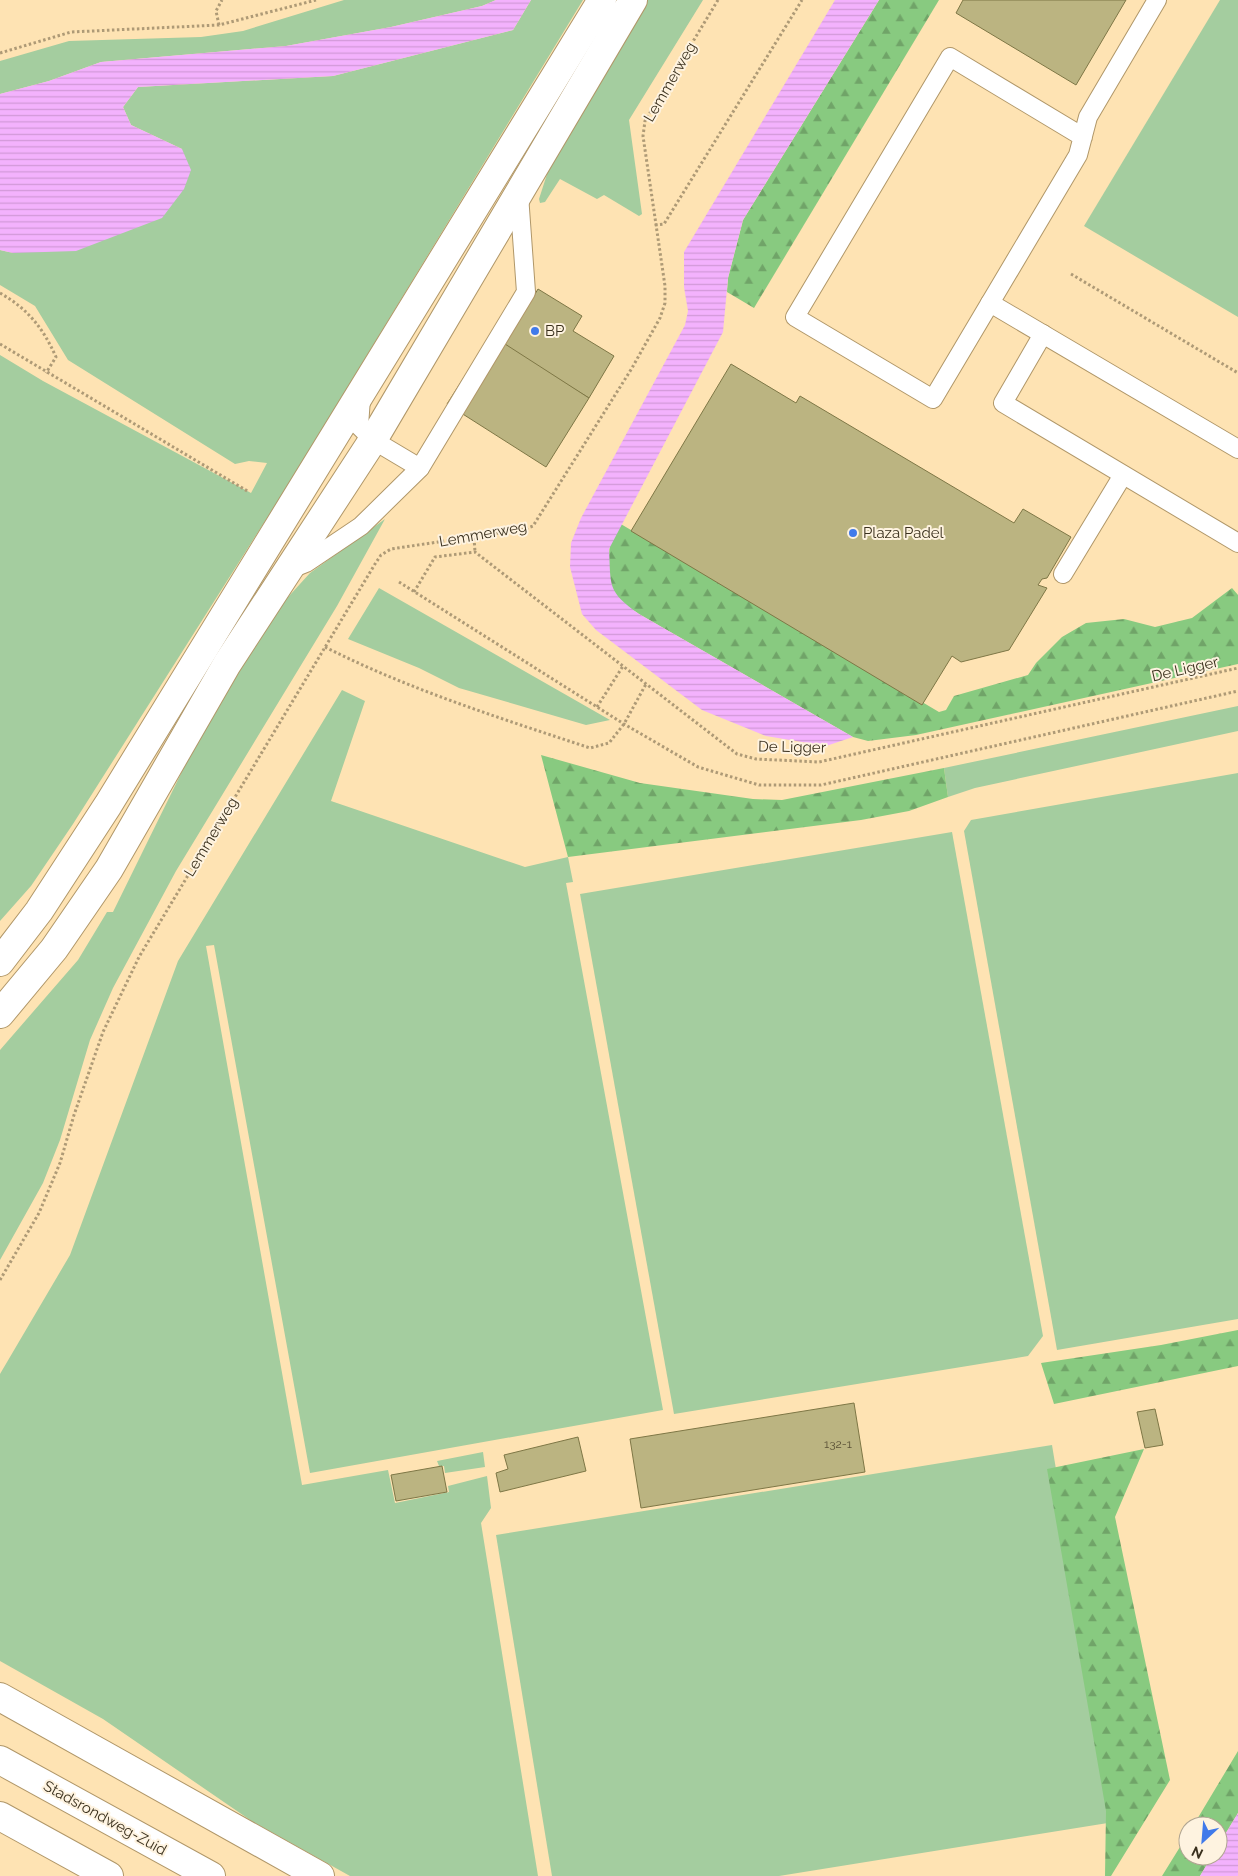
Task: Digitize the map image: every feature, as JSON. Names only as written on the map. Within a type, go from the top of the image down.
[{"type":"main road","points":[[0,962],[39,911],[108,805],[602,0]]},
{"type":"main road","points":[[0,1014],[54,949],[109,869],[227,664],[373,440],[633,0]]},
{"type":"main road","points":[[0,1697],[320,1876]]},
{"type":"main road","name":"Stadsrondweg-Zuid","points":[[0,1760],[211,1876]]},
{"type":"main road","points":[[0,1816],[109,1876]]},
{"type":"lane","points":[[1083,136],[950,57],[795,317],[933,399],[1078,155],[1083,136],[1088,116],[1156,0]]},
{"type":"lane","points":[[288,570],[306,564],[361,526],[420,468],[526,292],[519,195]]},
{"type":"lane","points":[[990,303],[1238,449]]},
{"type":"lane","points":[[1043,334],[1003,403],[1238,543]]},
{"type":"lane","points":[[361,390],[360,426],[373,440],[420,468]]},
{"type":"lane","points":[[1063,574],[1123,475]]},
{"type":"path","points":[[219,25],[216,10],[222,0]]},
{"type":"path","points":[[0,53],[78,32],[196,28],[219,25],[316,0]]},
{"type":"path","name":"Lemmerweg","points":[[0,1280],[39,1213],[60,1163],[74,1115],[103,1032],[139,957],[381,556],[391,549],[525,530],[533,526],[632,368],[660,318],[665,303],[665,286],[643,136],[646,121],[718,0]]},
{"type":"path","points":[[655,225],[664,224],[802,0]]},
{"type":"path","points":[[1071,274],[1238,373]]},
{"type":"path","points":[[0,292],[26,310],[47,336],[56,357],[46,373]]},
{"type":"path","points":[[0,344],[249,492]]},
{"type":"path","points":[[414,592],[434,557],[475,552],[474,538]]},
{"type":"path","name":"De Ligger","points":[[475,552],[737,754],[756,760],[819,762],[1238,668]]},
{"type":"path","points":[[399,582],[624,724],[698,766],[759,785],[821,785],[1238,691]]},
{"type":"path","points":[[325,647],[375,672],[452,702],[590,748],[609,743],[624,724],[646,684]]},
{"type":"path","points":[[597,707],[623,666]]},
{"type":"green space","points":[[344,0],[496,0],[482,6],[391,27],[286,46],[101,62],[49,81],[0,94],[0,61],[69,41],[201,37],[243,31]]},
{"type":"green space","points":[[531,0],[583,0],[293,477],[73,824],[31,886],[0,921],[0,355],[43,381],[251,493],[267,463],[249,461],[235,464],[68,360],[35,306],[0,285],[0,250],[13,253],[182,149],[131,125],[123,107],[138,87],[333,76],[513,30]]},
{"type":"green space","points":[[644,0],[703,0],[629,120],[642,214],[639,216],[604,195],[597,199],[560,179],[545,202],[540,203],[539,199],[549,168]]},
{"type":"green space","points":[[879,0],[939,0],[754,308],[727,292],[728,278],[743,220]]},
{"type":"green space","points":[[1220,0],[1238,0],[1238,317],[1084,226]]},
{"type":"green space","points":[[385,519],[337,606],[176,871],[113,988],[90,1040],[60,1140],[43,1183],[0,1260],[0,1050],[78,960],[107,912],[113,912],[199,737],[269,618],[310,573]]},
{"type":"green space","points":[[614,520],[939,712],[946,710],[954,696],[1028,675],[1036,663],[1062,637],[1086,623],[1124,619],[1155,627],[1192,618],[1232,588],[1238,595],[1238,664],[916,735],[868,741],[853,737],[621,602],[613,589],[609,569]]},
{"type":"green space","points":[[379,588],[610,720],[586,725],[459,688],[419,668],[348,639]]},
{"type":"green space","points":[[342,690],[365,701],[331,801],[525,867],[568,857],[573,882],[566,883],[663,1410],[310,1473],[214,945],[206,946],[302,1485],[388,1470],[395,1503],[449,1492],[448,1486],[487,1476],[491,1508],[481,1523],[538,1876],[350,1876],[253,1822],[103,1719],[0,1661],[0,1374],[70,1255],[178,961]]},
{"type":"green space","points":[[1238,706],[1238,731],[975,788],[948,797],[944,768]]},
{"type":"green space","points":[[541,755],[640,783],[753,799],[782,800],[944,768],[948,797],[909,811],[861,820],[568,857]]},
{"type":"green space","points":[[1238,773],[1238,1319],[1057,1350],[964,831],[971,820]]},
{"type":"green space","points":[[952,832],[1043,1336],[1028,1356],[674,1414],[580,894]]},
{"type":"green space","points":[[1238,1330],[1238,1366],[1054,1404],[1041,1363],[1161,1345]]},
{"type":"green space","points":[[1052,1445],[1114,1822],[779,1876],[552,1876],[496,1535]]},
{"type":"green space","points":[[1144,1449],[1115,1517],[1170,1780],[1111,1876],[1105,1876],[1106,1811],[1047,1469]]},
{"type":"green space","points":[[483,1452],[485,1467],[445,1473],[444,1466],[439,1466],[437,1461]]},
{"type":"green space","points":[[1238,1751],[1238,1813],[1228,1830],[1228,1816],[1199,1816]]},
{"type":"green space","points":[[1178,1850],[1178,1866],[1206,1866],[1200,1876],[1162,1876]]},
{"type":"shaded area","points":[[496,0],[531,0],[513,30],[333,76],[138,87],[123,107],[131,125],[182,149],[191,170],[184,189],[162,218],[76,251],[13,253],[0,250],[0,94],[49,81],[101,62],[286,46],[391,27],[482,6]]},
{"type":"shaded area","points":[[835,0],[879,0],[743,220],[728,278],[723,332],[609,549],[611,580],[616,593],[621,599],[639,614],[853,737],[826,746],[766,736],[702,710],[596,630],[582,614],[570,567],[571,543],[581,518],[685,325],[688,311],[684,287],[684,252]]},
{"type":"shaded area","points":[[1238,1813],[1238,1876],[1200,1876],[1206,1866],[1228,1866],[1228,1830]]},
{"type":"building","points":[[963,0],[1126,0],[1076,85],[956,13]]},
{"type":"building","points":[[538,289],[582,316],[573,331],[614,356],[589,398],[548,373],[546,376],[502,349]]},
{"type":"building","points":[[491,335],[589,398],[546,467],[447,404]]},
{"type":"building","points":[[731,364],[796,403],[800,396],[1014,523],[1023,509],[1071,537],[1047,578],[1042,579],[1038,585],[1047,588],[1009,650],[961,662],[952,656],[922,705],[631,531]]},
{"type":"building","points":[[854,1403],[865,1472],[641,1508],[630,1439]]},
{"type":"building","points":[[1155,1409],[1163,1445],[1145,1448],[1137,1412]]},
{"type":"building","points":[[578,1437],[586,1471],[500,1492],[496,1473],[508,1469],[504,1455]]},
{"type":"building","points":[[442,1466],[447,1492],[396,1501],[391,1475]]},
{"type":"place","name":"BP","points":[[535,331]]},
{"type":"place","name":"Plaza Padel","points":[[853,533]]}]
